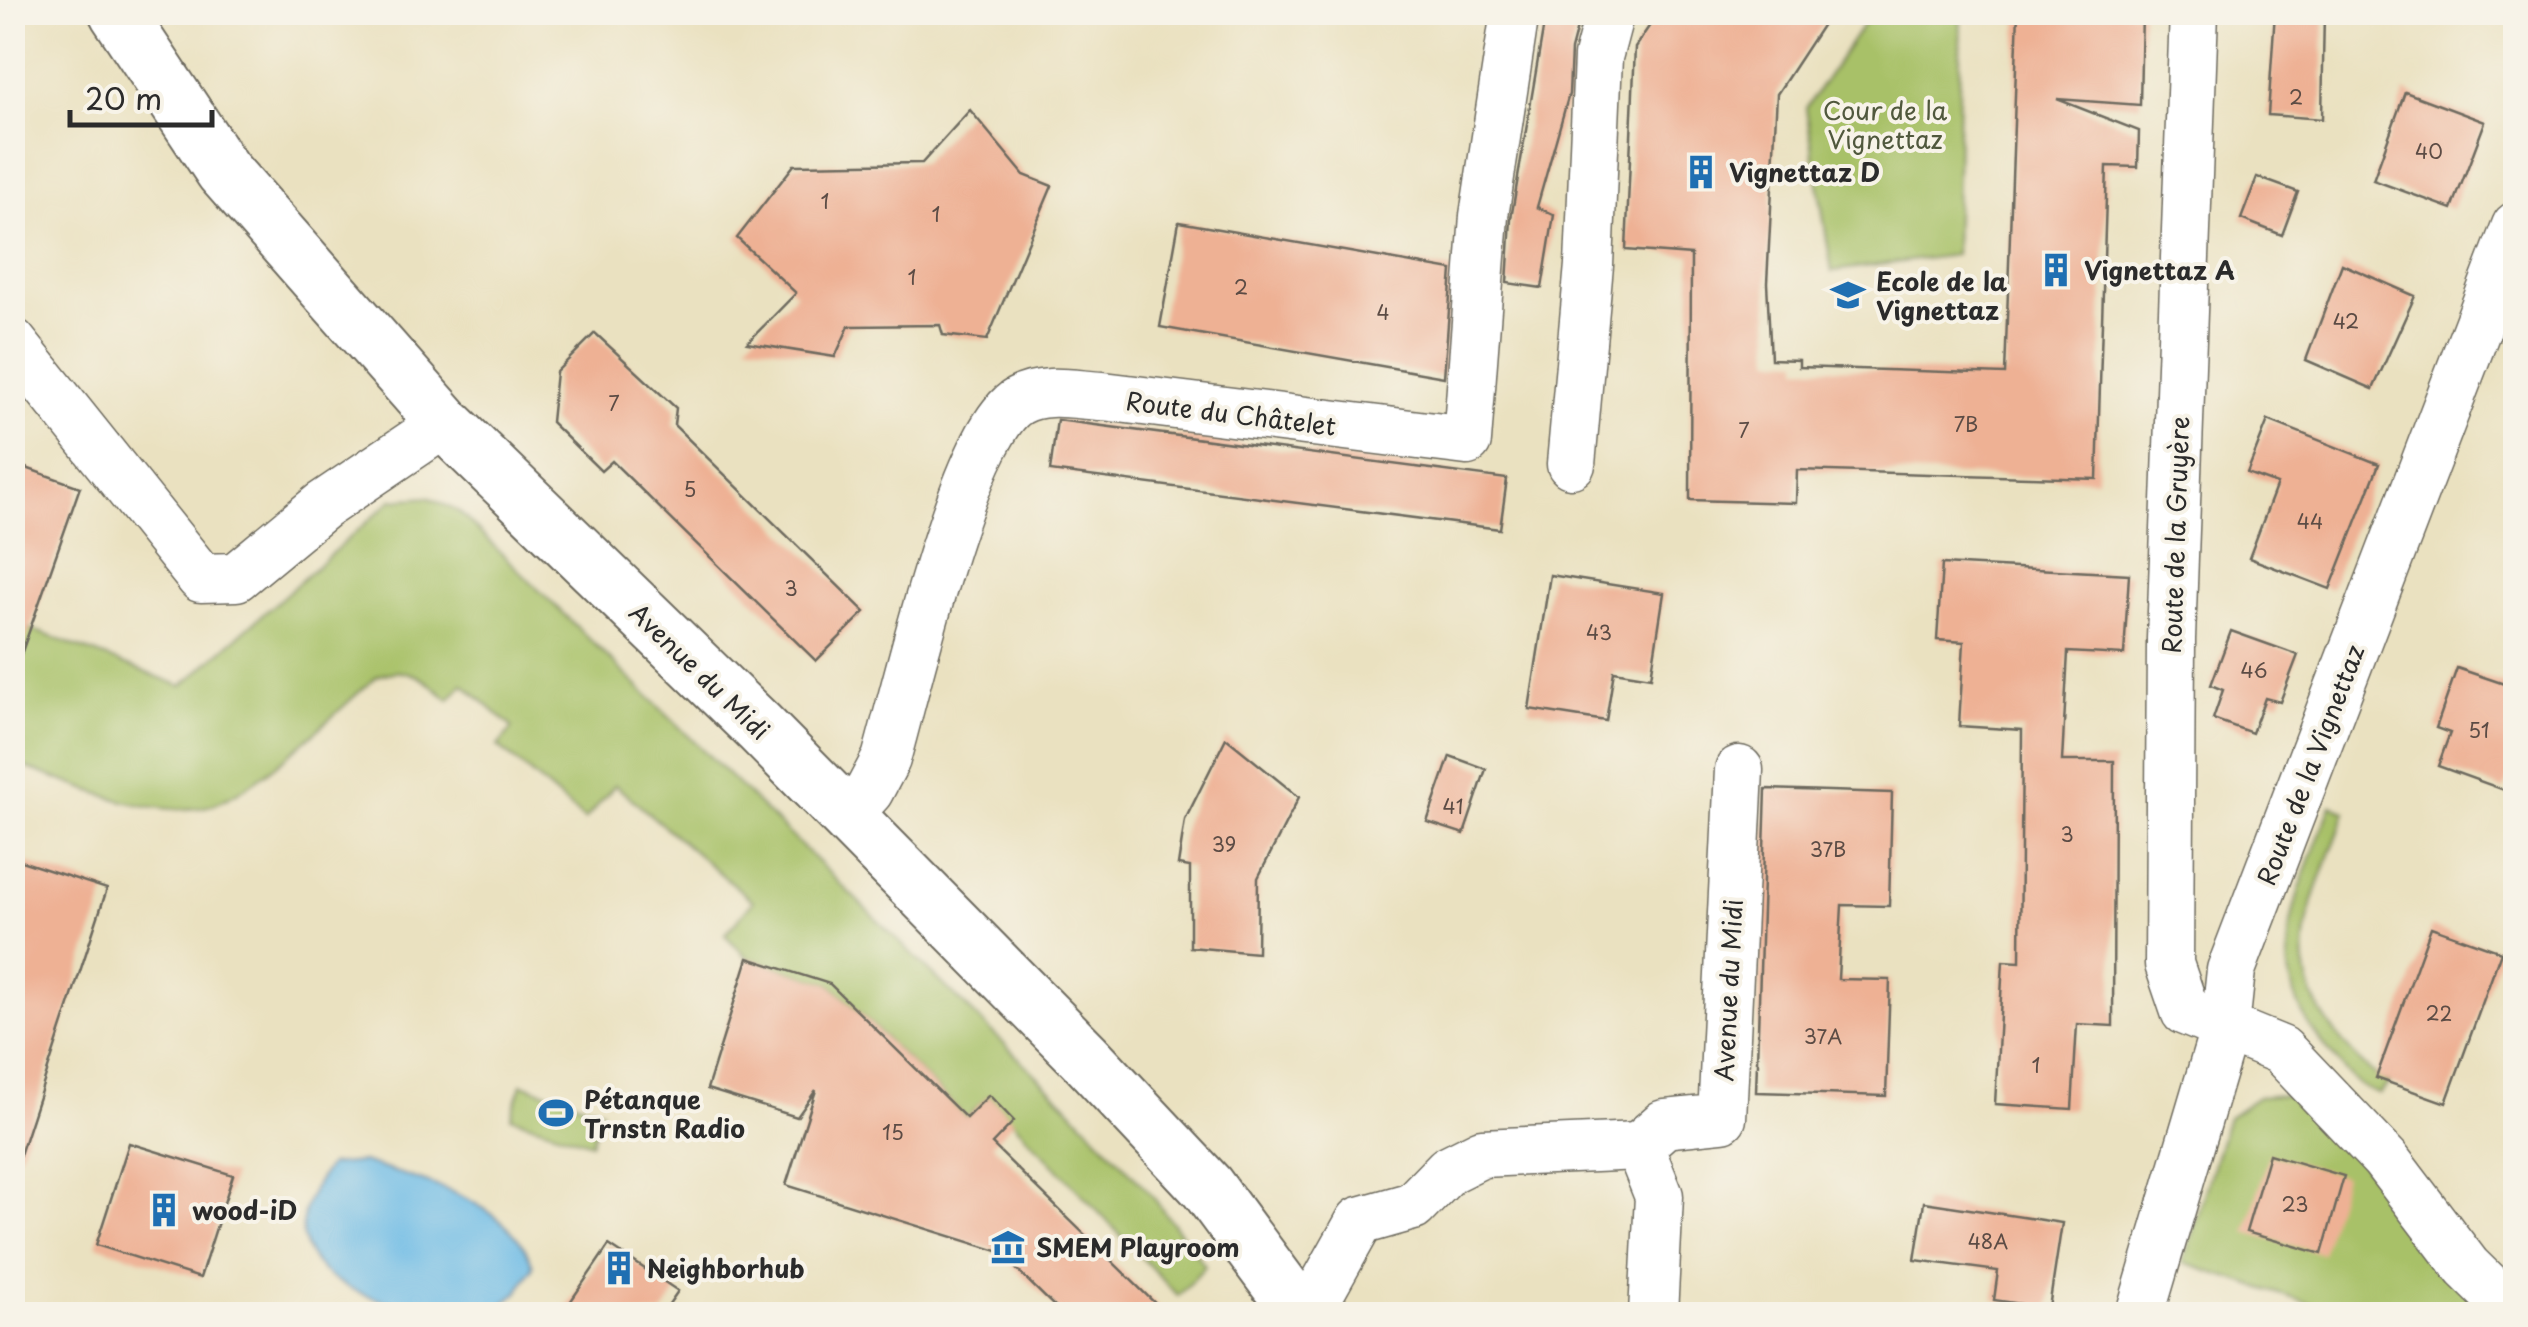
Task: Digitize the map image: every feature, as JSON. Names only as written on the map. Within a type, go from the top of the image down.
[{"type":"main road","name":"Avenue du Midi","points":[[118,12],[223,171],[444,423],[847,815],[1207,1187],[1305,1314]]},
{"type":"street","name":"Route du Châtelet","points":[[847,815],[869,791],[886,759],[970,474],[992,428],[1018,402],[1043,393],[1103,396],[1467,441],[1484,216],[1515,12]]},
{"type":"street","points":[[1571,464],[1589,265],[1598,57],[1610,12]]},
{"type":"street","name":"Route de la Gruyère","points":[[2194,12],[2171,639],[2169,964],[2185,1012],[2225,1027]]},
{"type":"street","name":"Route de la Vignettaz","points":[[2140,1314],[2225,1027],[2231,970],[2516,226]]},
{"type":"street","points":[[12,342],[201,578],[236,578],[322,506],[444,423]]},
{"type":"street","name":"Avenue du Midi","points":[[1305,1314],[1360,1221],[1413,1206],[1448,1170],[1482,1153],[1639,1146],[1664,1124],[1722,1118],[1739,770]]},
{"type":"street","points":[[2225,1027],[2281,1050],[2385,1159],[2467,1267],[2515,1314]]},
{"type":"street","points":[[1639,1146],[1658,1196],[1652,1314]]},
{"type":"green space","name":"Cour de la Vignettaz","points":[[1871,13],[1961,13],[1955,255],[1832,271],[1806,108]]},
{"type":"green space","points":[[428,497],[459,512],[1072,1110],[1150,1193],[1205,1266],[1178,1296],[989,1096],[966,1118],[830,984],[748,958],[725,935],[753,901],[615,785],[585,820],[498,746],[513,728],[463,684],[449,700],[416,675],[398,672],[376,677],[266,773],[219,802],[198,808],[128,802],[13,763],[12,622],[182,686],[392,500]]},
{"type":"green space","points":[[2331,805],[2346,812],[2306,928],[2308,983],[2320,1011],[2341,1040],[2370,1071],[2390,1083],[2379,1094],[2357,1082],[2339,1064],[2306,1020],[2293,990],[2288,960],[2296,900]]},
{"type":"green space","name":"Pétanque Trnstn Radio","points":[[522,1084],[602,1110],[591,1143],[511,1117]]},
{"type":"green space","points":[[2286,1095],[2316,1112],[2495,1314],[2342,1314],[2183,1263],[2228,1117],[2258,1097]]},
{"type":"water","points":[[362,1162],[462,1197],[505,1225],[522,1243],[533,1266],[518,1292],[491,1314],[416,1308],[343,1285],[317,1265],[303,1239],[306,1206],[329,1165]]},
{"type":"building","points":[[1546,12],[1581,12],[1571,50],[1569,94],[1537,207],[1554,215],[1542,288],[1507,283],[1511,219]]},
{"type":"building","points":[[1659,12],[1831,12],[1777,94],[1767,283],[1771,359],[1799,360],[1799,367],[2005,374],[2018,12],[2142,12],[2140,105],[2057,99],[2139,131],[2138,167],[2107,166],[2097,479],[1797,470],[1796,503],[1690,500],[1691,255],[1626,250],[1635,47]]},
{"type":"building","points":[[2275,12],[2324,12],[2322,119],[2268,115]]},
{"type":"building","points":[[2405,92],[2485,122],[2452,209],[2373,180]]},
{"type":"building","points":[[970,110],[1024,175],[1052,186],[987,340],[943,335],[940,325],[849,326],[835,357],[747,343],[796,293],[737,238],[794,165],[922,163]]},
{"type":"building","points":[[2257,177],[2298,192],[2282,235],[2241,219]]},
{"type":"building","points":[[1179,222],[1452,270],[1444,377],[1160,327]]},
{"type":"building","points":[[2342,264],[2415,296],[2373,389],[2306,360]]},
{"type":"building","points":[[595,333],[676,408],[674,425],[865,612],[816,661],[612,461],[601,471],[551,422],[556,372]]},
{"type":"building","points":[[1057,420],[1507,479],[1500,529],[1050,471]]},
{"type":"building","points":[[2268,420],[2379,464],[2330,589],[2249,558],[2277,484],[2247,473]]},
{"type":"building","points":[[12,463],[80,487],[18,663],[12,662]]},
{"type":"building","points":[[1942,564],[2129,574],[2124,655],[2068,652],[2062,761],[2114,761],[2113,1026],[2077,1024],[2072,1109],[1995,1104],[2003,961],[2020,962],[2022,730],[1959,726],[1964,642],[1937,640]]},
{"type":"building","points":[[1550,575],[1664,593],[1651,677],[1614,671],[1606,721],[1529,709]]},
{"type":"building","points":[[2231,631],[2298,655],[2280,702],[2265,698],[2252,733],[2213,719],[2223,690],[2211,685]]},
{"type":"building","points":[[2457,668],[2516,688],[2516,758],[2504,790],[2438,766],[2450,733],[2436,728]]},
{"type":"building","points":[[1226,738],[1299,797],[1258,878],[1257,953],[1190,947],[1190,867],[1178,865],[1185,820]]},
{"type":"building","points":[[1450,756],[1486,769],[1464,834],[1427,822]]},
{"type":"building","points":[[1766,789],[1892,793],[1889,906],[1842,905],[1838,979],[1890,980],[1886,1096],[1756,1092]]},
{"type":"building","points":[[12,858],[107,889],[20,1155],[12,1154]]},
{"type":"building","points":[[2431,927],[2501,952],[2446,1103],[2376,1078]]},
{"type":"building","points":[[748,958],[830,984],[966,1118],[989,1095],[1014,1121],[992,1144],[1166,1314],[1062,1314],[998,1251],[786,1185],[816,1090],[797,1117],[707,1089]]},
{"type":"building","name":"wood-iD","points":[[129,1143],[233,1175],[200,1278],[96,1245]]},
{"type":"building","points":[[2269,1154],[2344,1176],[2322,1254],[2246,1232]]},
{"type":"building","points":[[1924,1202],[2062,1223],[2049,1308],[1994,1300],[1998,1271],[1915,1260]]},
{"type":"building","name":"Neighborhub","points":[[609,1245],[678,1291],[662,1314],[562,1314]]},
{"type":"place","name":"Vignettaz D","points":[[1701,172]]},
{"type":"place","name":"Vignettaz A","points":[[2056,270]]},
{"type":"place","name":"Ecole de la Vignettaz","points":[[1848,295]]},
{"type":"place","name":"Pétanque Trnstn Radio","points":[[556,1113]]},
{"type":"place","name":"wood-iD","points":[[164,1210]]},
{"type":"place","name":"SMEM Playroom","points":[[1008,1247]]},
{"type":"place","name":"Neighborhub","points":[[619,1268]]}]
